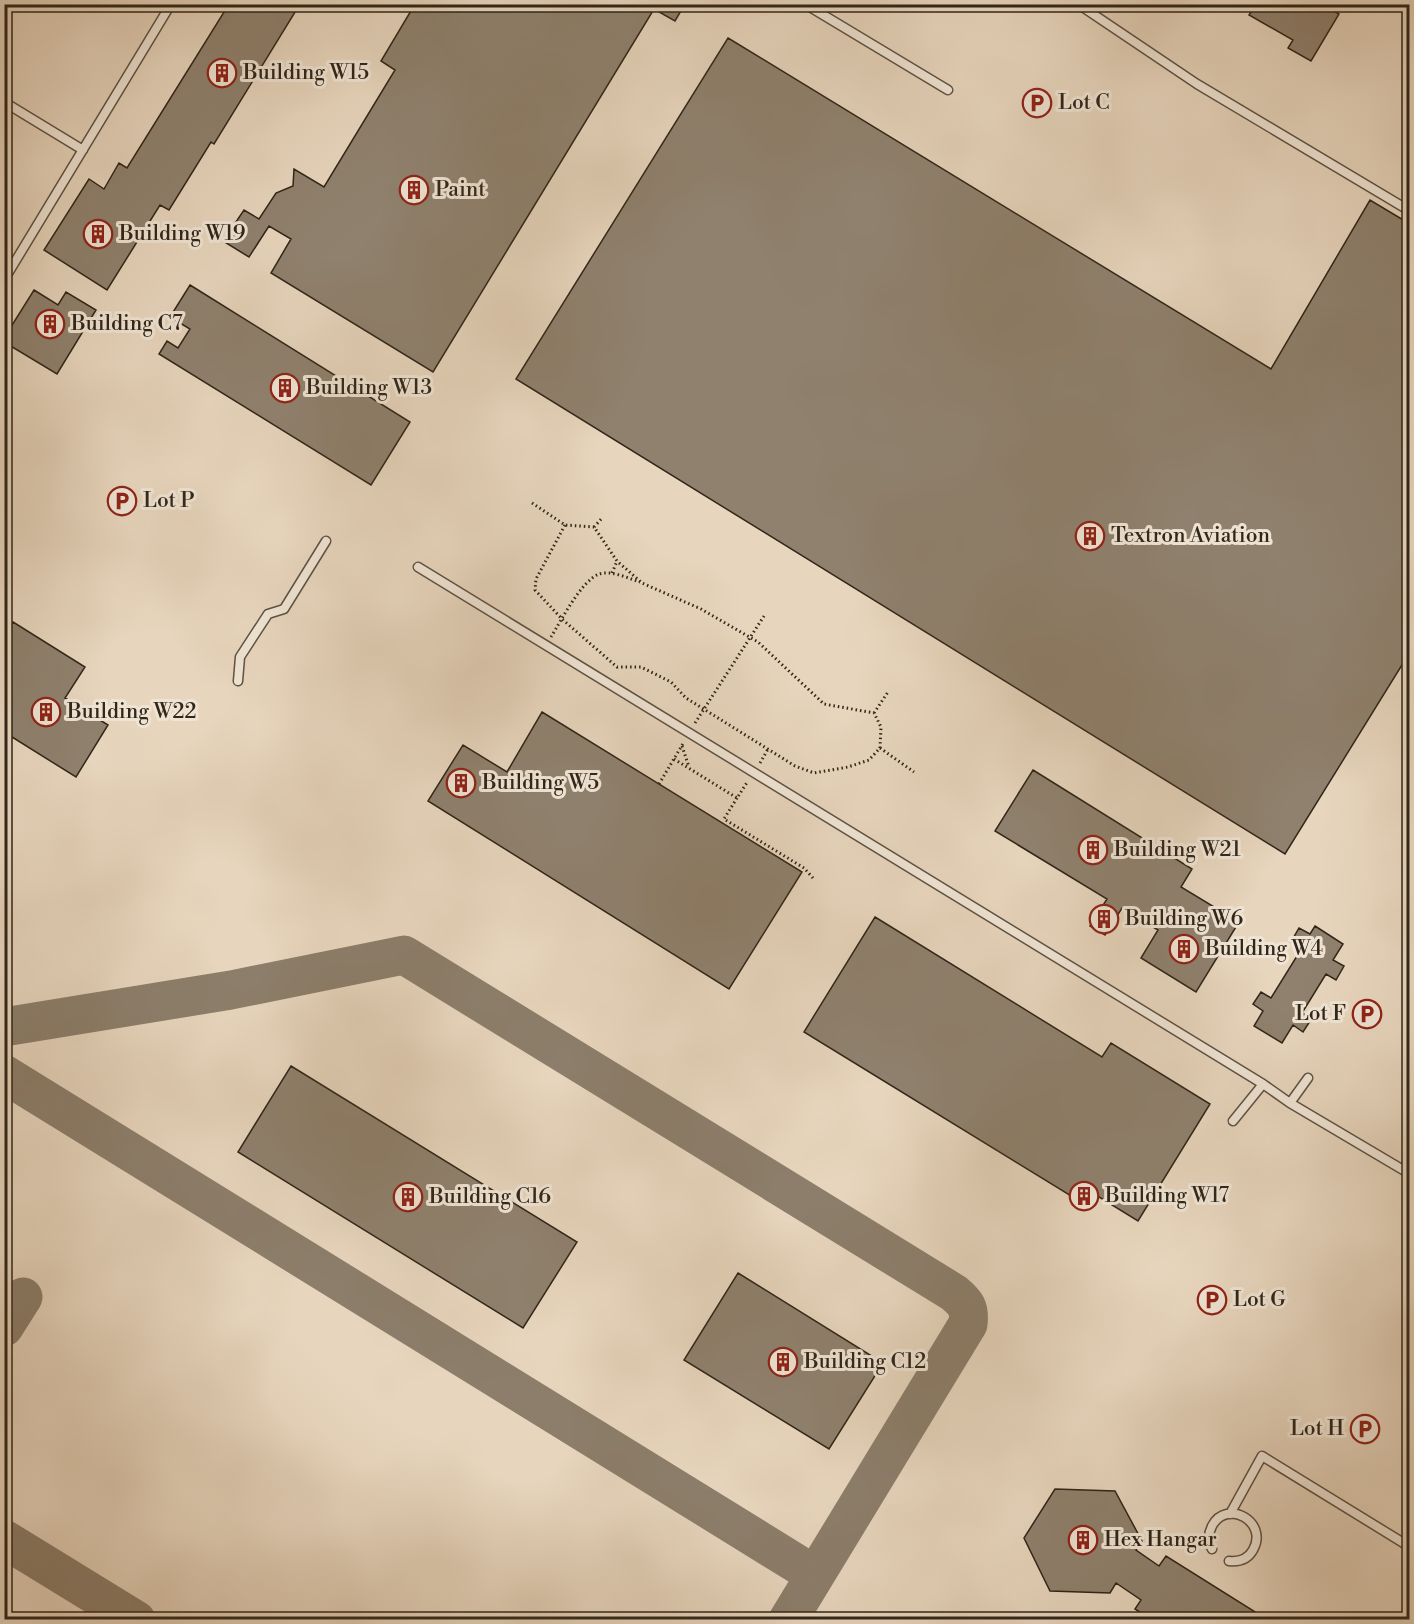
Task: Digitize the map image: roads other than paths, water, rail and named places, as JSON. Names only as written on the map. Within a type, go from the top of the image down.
[{"type":"lane","points":[[4,280],[171,4]]},
{"type":"lane","points":[[805,4],[948,90]]},
{"type":"lane","points":[[1078,4],[1197,84],[1410,211]]},
{"type":"lane","points":[[4,102],[83,150]]},
{"type":"lane","points":[[238,681],[240,657],[268,614],[285,609],[326,541]]},
{"type":"lane","points":[[418,567],[1263,1084],[1290,1103],[1410,1174]]},
{"type":"lane","points":[[1290,1103],[1308,1078]]},
{"type":"lane","points":[[1233,1121],[1263,1084]]},
{"type":"lane","points":[[1230,1514],[1262,1456],[1410,1547]]},
{"type":"lane","points":[[1212,1549],[1209,1538],[1210,1530],[1219,1518],[1230,1514],[1242,1515],[1248,1519],[1253,1525],[1257,1540],[1250,1554],[1236,1561],[1229,1561]]},
{"type":"place","name":"Building W15","points":[[222,73]]},
{"type":"place","name":"Lot C","points":[[1037,103]]},
{"type":"place","name":"Paint","points":[[414,190]]},
{"type":"place","name":"Building W19","points":[[98,234]]},
{"type":"place","name":"Building C7","points":[[50,324]]},
{"type":"place","name":"Building W13","points":[[285,388]]},
{"type":"place","name":"Lot P","points":[[122,501]]},
{"type":"place","name":"Textron Aviation","points":[[1090,536]]},
{"type":"place","name":"Building W22","points":[[46,712]]},
{"type":"place","name":"Building W5","points":[[461,783]]},
{"type":"place","name":"Building W21","points":[[1093,850]]},
{"type":"place","name":"Building W6","points":[[1104,919]]},
{"type":"place","name":"Building W4","points":[[1184,949]]},
{"type":"place","name":"Lot F","points":[[1367,1014]]},
{"type":"place","name":"Building W17","points":[[1084,1196]]},
{"type":"place","name":"Building C16","points":[[408,1197]]},
{"type":"place","name":"Lot G","points":[[1212,1300]]},
{"type":"place","name":"Building C12","points":[[783,1362]]},
{"type":"place","name":"Lot H","points":[[1365,1429]]},
{"type":"place","name":"Hex Hangar","points":[[1083,1540]]}]
